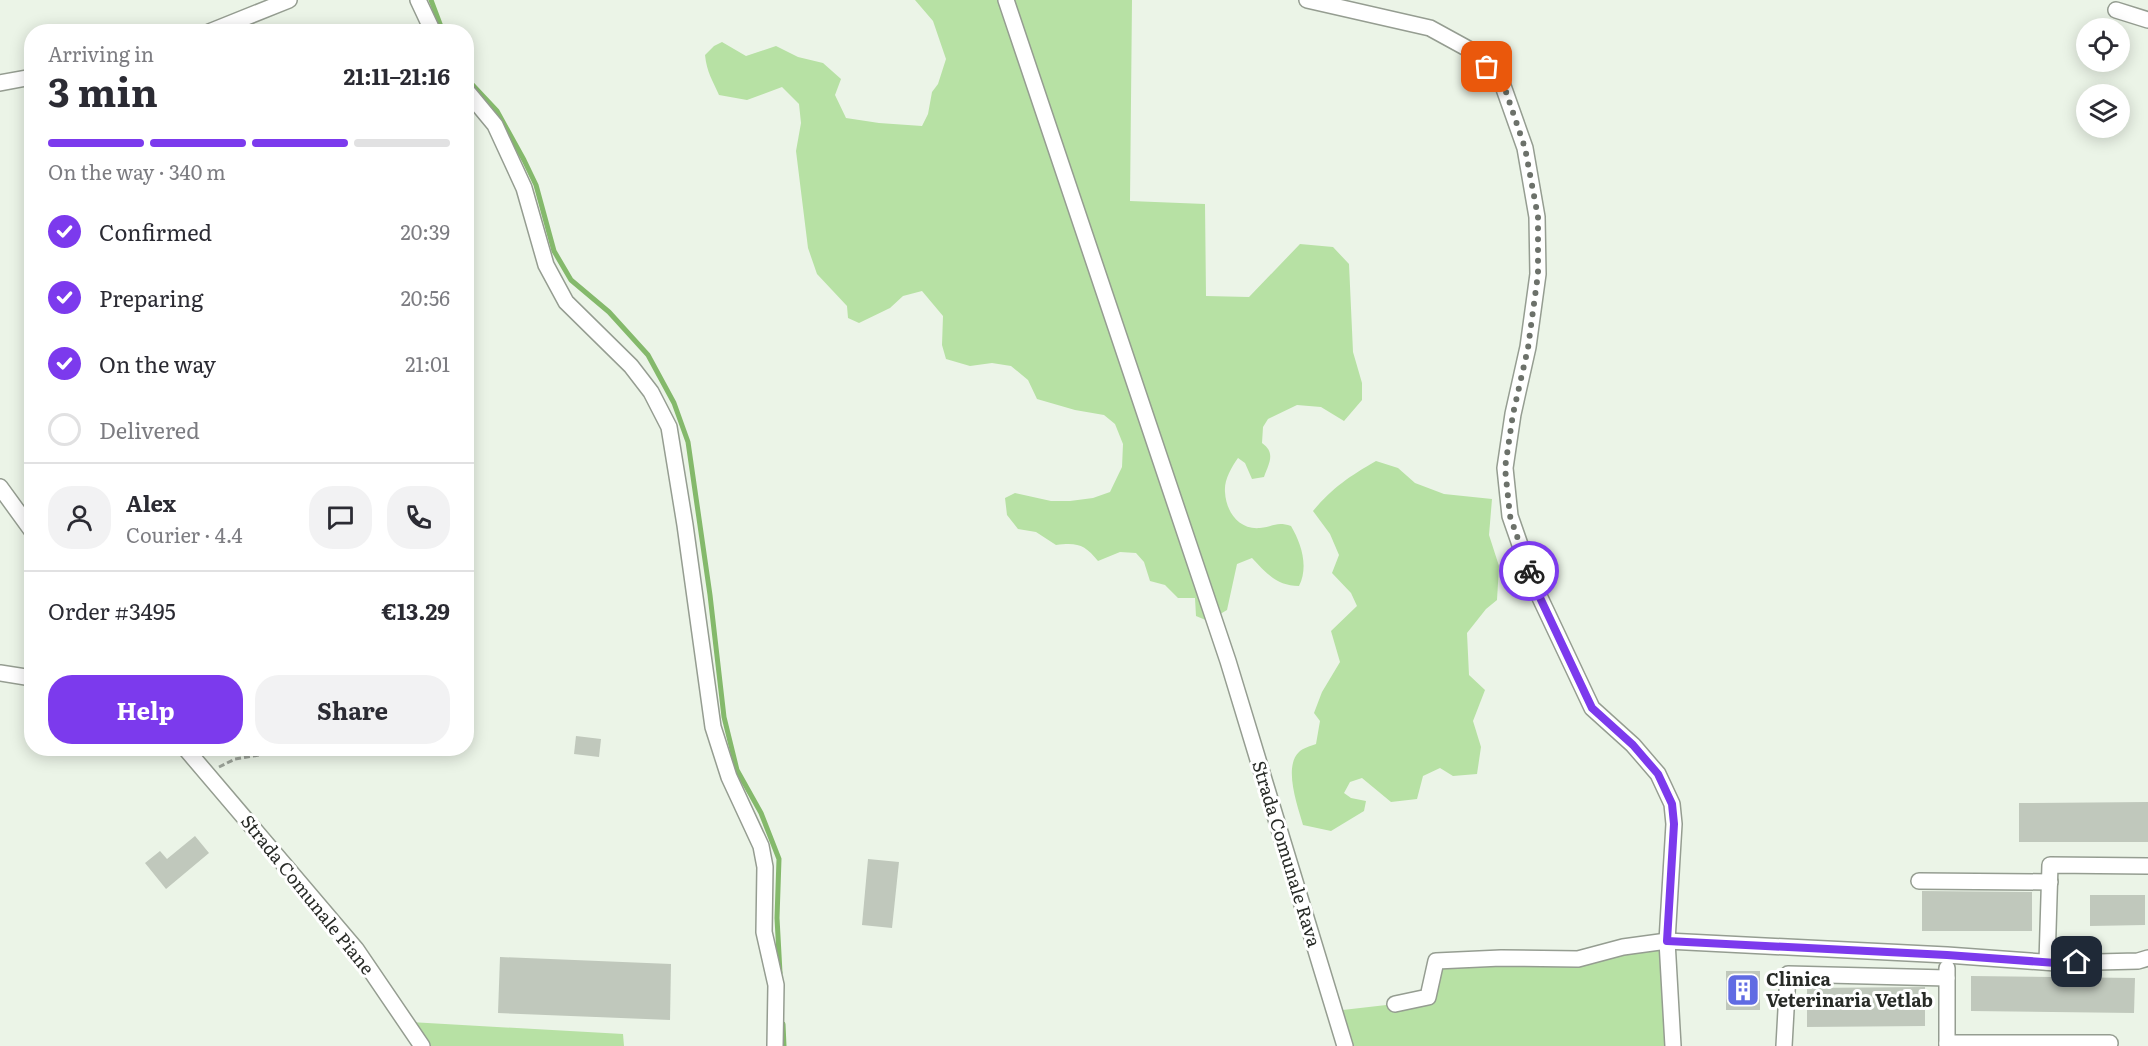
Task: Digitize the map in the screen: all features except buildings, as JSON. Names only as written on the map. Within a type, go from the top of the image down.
[{"type":"street","points":[[229,24],[289,0]]},
{"type":"street","points":[[418,0],[428,24]]},
{"type":"street","name":"Strada Comunale Rava","points":[[1006,0],[1228,661],[1345,1046]]},
{"type":"street","points":[[1307,0],[1430,28],[1472,51],[1503,83],[1525,148],[1538,217],[1538,274],[1531,326],[1513,414],[1505,468],[1510,516],[1534,585],[1592,708],[1633,745],[1658,774],[1672,804],[1674,824],[1667,941],[1673,1046]]},
{"type":"street","points":[[2116,10],[2148,20]]},
{"type":"street","points":[[0,83],[24,78]]},
{"type":"street","points":[[474,100],[495,125],[524,188],[546,265],[566,302],[632,366],[651,392],[669,427],[713,727],[729,777],[761,846],[765,867],[764,932],[776,985],[775,1046]]},
{"type":"street","points":[[0,487],[24,520]]},
{"type":"street","points":[[0,673],[24,677]]},
{"type":"street","name":"Strada Comunale Piane","points":[[192,756],[356,949],[422,1046]]},
{"type":"street","points":[[2047,962],[2050,865],[2148,866]]},
{"type":"street","points":[[1919,881],[2050,882]]},
{"type":"street","points":[[1395,1004],[1428,997],[1436,961],[1501,958],[1578,959],[1623,948],[1667,941],[2047,962],[2138,961],[2148,958]]},
{"type":"street","points":[[1947,955],[1947,1044],[2110,1043]]},
{"type":"street","points":[[1784,1046],[1788,974],[1947,978]]},
{"type":"path","points":[[207,774],[235,759],[253,756]]},
{"type":"green space","points":[[915,0],[1132,0],[1130,201],[1205,204],[1206,296],[1249,297],[1300,244],[1333,247],[1349,264],[1353,352],[1362,383],[1362,400],[1344,421],[1321,407],[1297,405],[1268,419],[1263,427],[1262,443],[1269,451],[1270,458],[1264,477],[1252,479],[1245,463],[1238,458],[1226,483],[1228,506],[1240,523],[1253,528],[1278,524],[1291,526],[1298,540],[1304,563],[1299,586],[1278,581],[1252,558],[1237,564],[1227,610],[1208,621],[1196,616],[1195,598],[1178,598],[1165,585],[1150,581],[1144,562],[1136,553],[1120,552],[1098,561],[1089,551],[1080,546],[1056,545],[1036,532],[1018,529],[1007,515],[1005,498],[1015,493],[1051,501],[1070,501],[1093,498],[1110,492],[1122,467],[1123,444],[1115,424],[1104,415],[1075,410],[1037,399],[1028,380],[1011,366],[992,363],[970,366],[946,359],[942,345],[943,316],[922,291],[903,296],[890,308],[859,323],[848,318],[847,306],[817,274],[808,248],[796,151],[801,123],[799,104],[782,87],[747,100],[719,95],[708,71],[705,55],[722,42],[746,56],[776,46],[798,57],[823,63],[841,79],[835,95],[846,118],[922,126],[928,114],[932,92],[938,84],[946,59],[933,21]]},
{"type":"green space","points":[[1376,461],[1398,468],[1415,483],[1444,494],[1492,499],[1489,535],[1499,566],[1497,600],[1486,609],[1467,633],[1469,675],[1485,690],[1473,721],[1481,747],[1477,774],[1453,776],[1440,768],[1423,776],[1417,799],[1391,802],[1362,778],[1350,782],[1344,793],[1351,798],[1366,801],[1364,811],[1331,831],[1303,825],[1295,798],[1292,767],[1299,752],[1316,744],[1320,721],[1314,713],[1322,692],[1340,662],[1331,631],[1357,606],[1351,593],[1332,573],[1339,555],[1330,534],[1313,511],[1342,483]]},
{"type":"green space","points":[[1667,941],[1673,1046],[1345,1046],[1334,1011],[1395,1004],[1428,997],[1436,961],[1578,959]]},
{"type":"green space","points":[[410,1022],[623,1034],[624,1046],[428,1046]]},
{"type":"waterway","points":[[431,0],[440,24]]},
{"type":"waterway","points":[[474,87],[497,111],[524,160],[536,185],[554,251],[571,280],[609,312],[648,355],[674,403],[688,442],[710,595],[724,717],[737,770],[761,813],[779,859],[777,918],[780,973]]},
{"type":"waterway","points":[[783,1024],[784,1046]]},
{"type":"way so far","points":[[1487,67],[1503,83],[1525,148],[1538,217],[1538,274],[1528,348],[1513,414],[1505,468],[1510,516],[1529,571]]},
{"type":"place","name":"Clinica Veterinaria Vetlab","points":[[1743,990]]},
{"type":"route","points":[[1529,571],[1592,708],[1633,745],[1658,774],[1672,804],[1674,824],[1667,941],[1947,955],[2056,963],[2077,962]]}]
